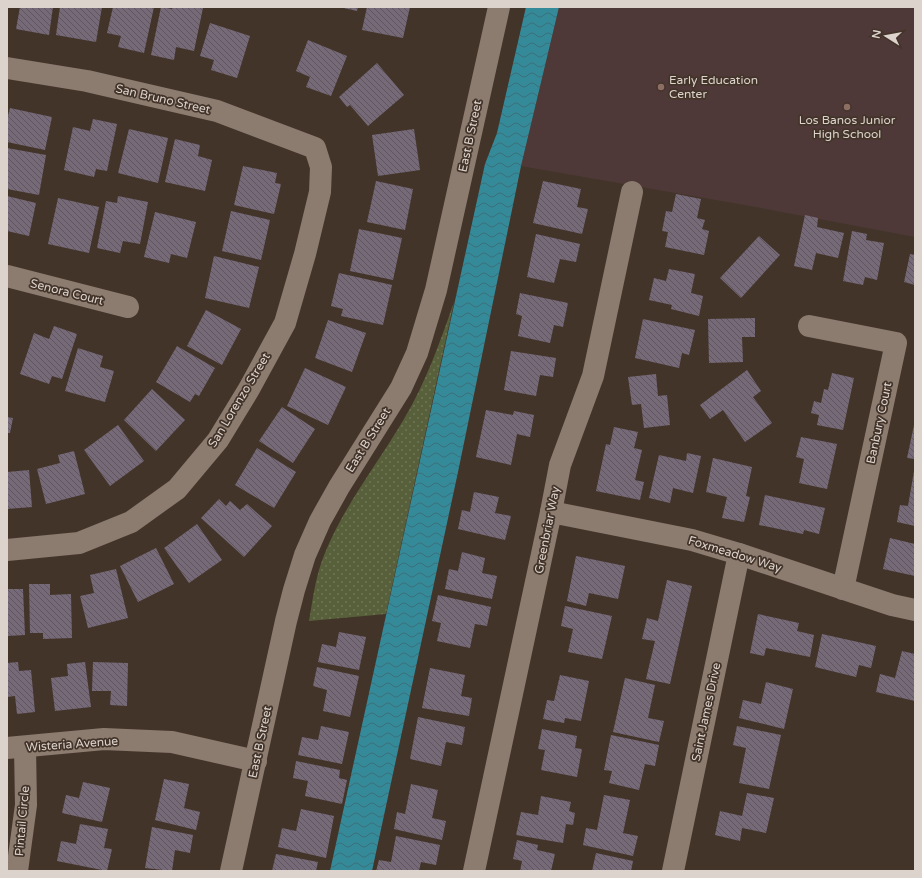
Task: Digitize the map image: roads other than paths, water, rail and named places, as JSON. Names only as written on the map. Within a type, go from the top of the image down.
[{"type":"street","name":"East B Street","points":[[231,871],[286,621],[305,555],[320,521],[339,487],[401,388],[417,353],[436,290],[499,7]]},
{"type":"street","name":"San Bruno Street","points":[[7,68],[87,81],[216,111],[315,148]]},
{"type":"street","name":"San Lorenzo Street","points":[[7,550],[79,543],[131,522],[177,489],[218,440],[249,389],[285,323],[305,254],[320,192],[321,167],[315,148]]},
{"type":"street","name":"Greenbriar Way","points":[[474,871],[560,465],[593,376],[632,192]]},
{"type":"street","name":"Senora Court","points":[[7,276],[128,307]]},
{"type":"street","name":"Banbury Court","points":[[809,326],[896,343],[843,589]]},
{"type":"street","name":"Foxmeadow Way","points":[[551,512],[692,540],[739,554],[892,605],[915,610]]},
{"type":"street","name":"Saint James Drive","points":[[673,871],[739,554]]},
{"type":"street","name":"Wisteria Avenue","points":[[16,748],[104,739],[172,742],[256,761]]},
{"type":"street","name":"Pintail Circle","points":[[16,748],[26,805],[17,871]]},
{"type":"water","points":[[526,7],[559,7],[521,166],[458,472],[372,871],[330,871],[485,164],[497,133]]},
{"type":"place","name":"Early Education Center","points":[[661,87]]},
{"type":"place","name":"Los Banos Junior High School","points":[[847,107]]}]
